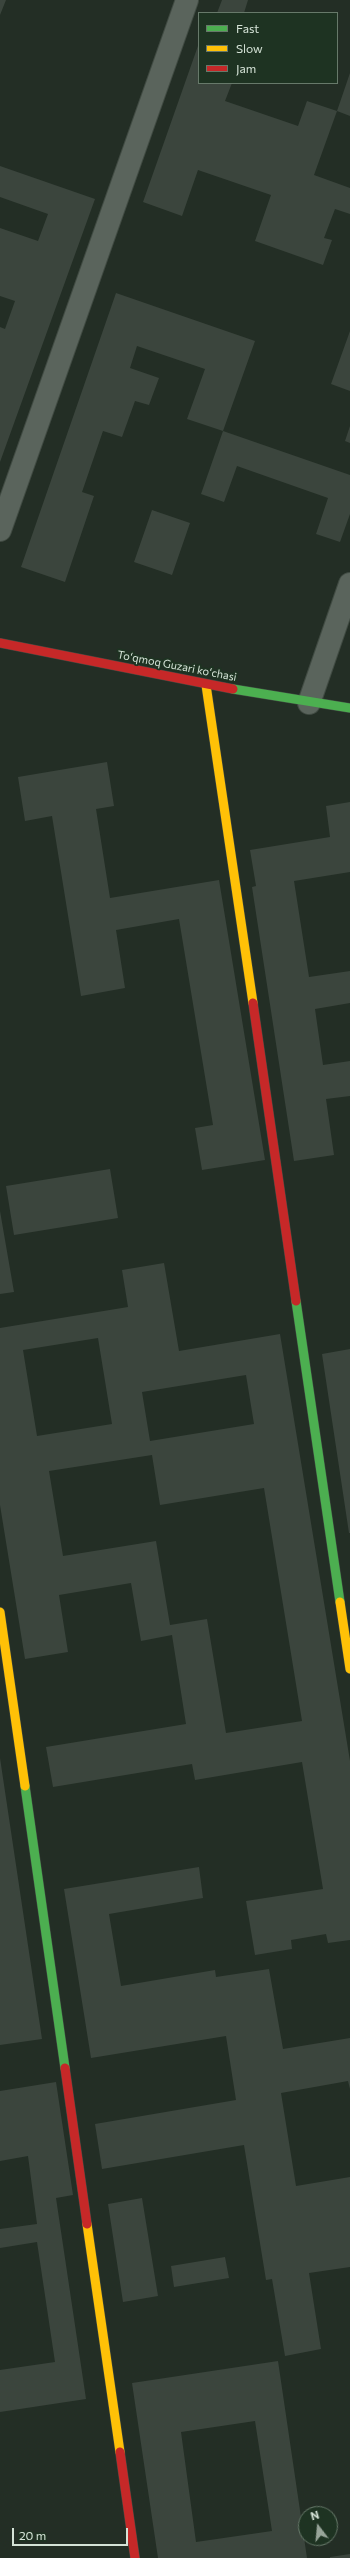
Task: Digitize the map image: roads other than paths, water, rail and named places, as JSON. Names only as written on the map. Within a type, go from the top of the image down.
[{"type":"street","points":[[0,530],[187,0]]},
{"type":"street","points":[[309,702],[350,584]]},
{"type":"street","name":"Toʻqmoq Guzari koʻchasi","points":[[0,643],[206,685],[350,708]]},
{"type":"street","points":[[206,685],[350,1669]]},
{"type":"street","points":[[0,1612],[135,2558]]}]
